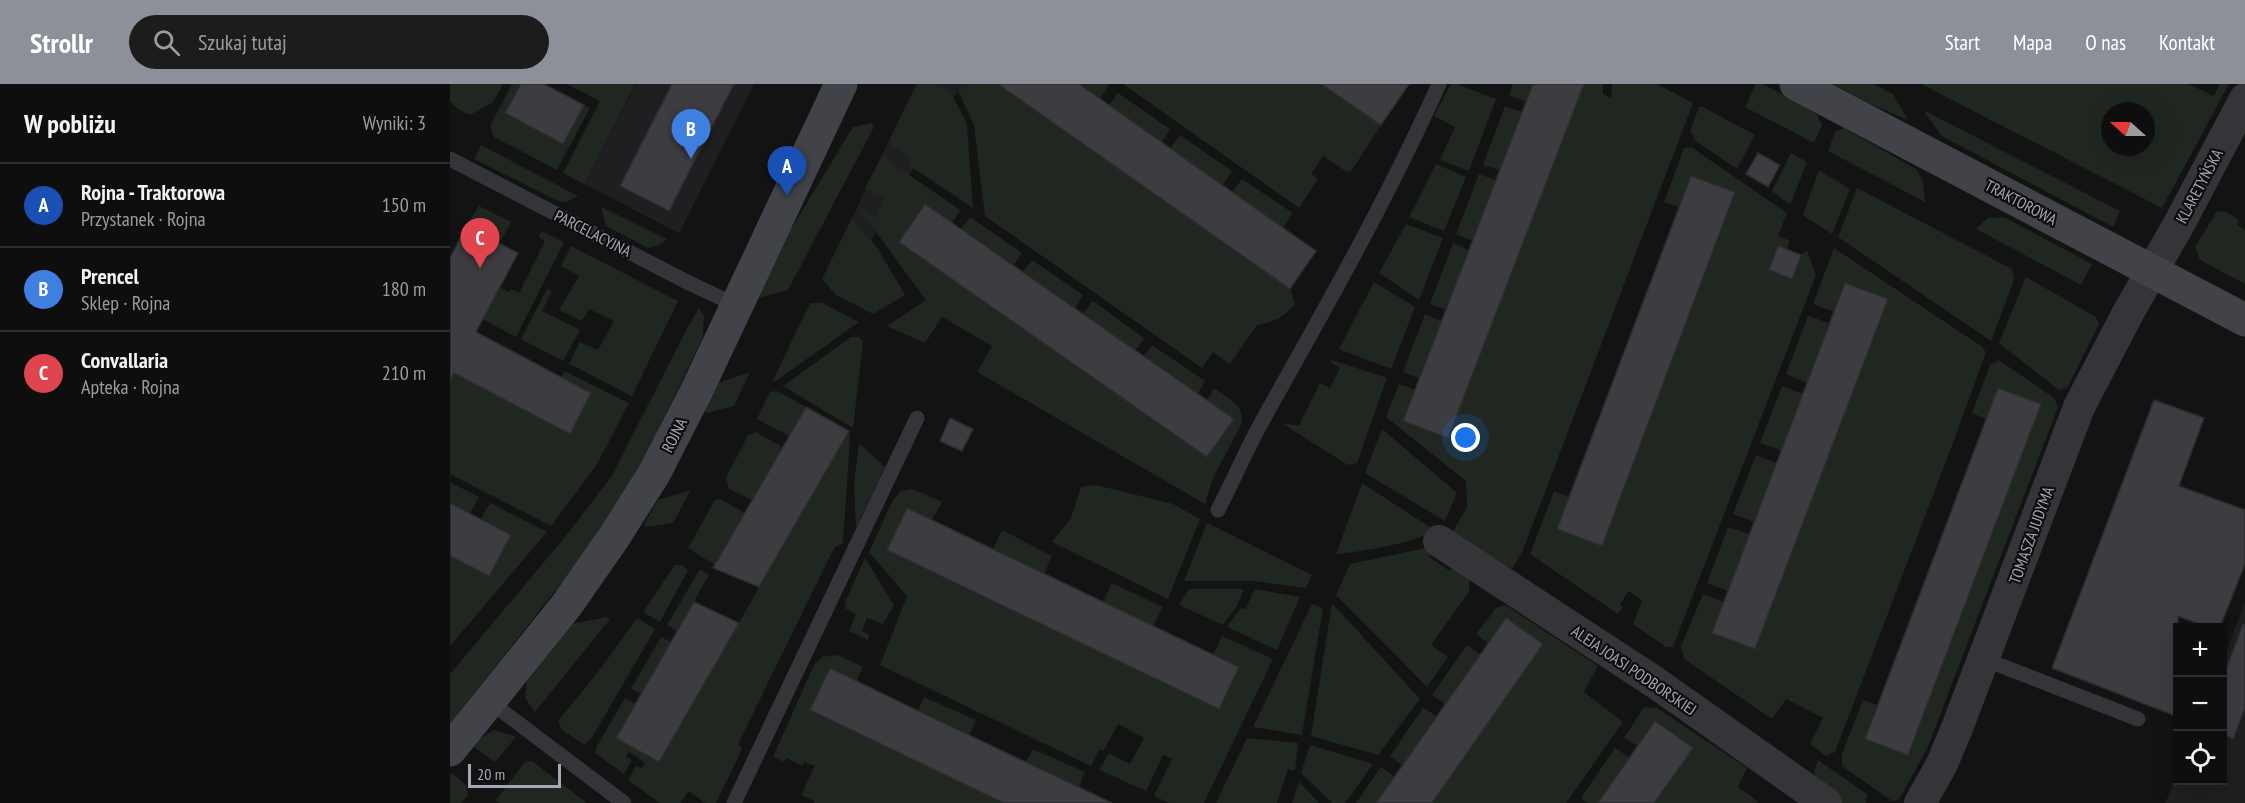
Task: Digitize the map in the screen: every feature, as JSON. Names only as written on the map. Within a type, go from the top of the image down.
[{"type":"street","name":"ROJNA","points":[[450,750],[566,606],[639,501],[676,432],[841,84]]},
{"type":"street","name":"TRAKTOROWA","points":[[1796,84],[2245,320]]},
{"type":"street","name":"KLARETYŃSKA","points":[[2151,271],[2179,224],[2245,99]]},
{"type":"street","name":"TOMASZA JUDYMA","points":[[1920,803],[1942,764],[2079,407],[2151,271]]},
{"type":"street","name":"ALEJA JOASI PODBORSKIEJ","points":[[1439,542],[1656,683],[1826,803]]},
{"type":"lane","points":[[1218,510],[1264,417],[1307,344],[1410,149],[1439,84]]},
{"type":"lane","name":"PARCELACYJNA","points":[[450,159],[736,305]]},
{"type":"lane","points":[[734,803],[917,418]]},
{"type":"lane","points":[[1984,659],[2138,719]]},
{"type":"lane","points":[[489,702],[624,803]]},
{"type":"shaded area","points":[[450,84],[503,84],[493,102],[470,115],[458,109],[450,101]]},
{"type":"shaded area","points":[[512,84],[521,84],[505,114],[563,144],[584,105],[590,108],[557,170],[494,137],[490,126]]},
{"type":"shaded area","points":[[567,84],[635,84],[584,184],[563,173],[600,101]]},
{"type":"shaded area","points":[[636,84],[754,84],[679,233],[584,184]]},
{"type":"shaded area","points":[[916,84],[970,84],[958,91],[871,241],[852,218]]},
{"type":"shaded area","points":[[918,84],[936,84],[950,91],[967,124],[973,208],[910,166],[910,158],[888,143]]},
{"type":"shaded area","points":[[970,84],[998,84],[1290,289],[1295,303],[1279,318],[1257,325],[1230,364],[1213,352],[1202,368],[985,216],[974,125],[958,91]]},
{"type":"shaded area","points":[[1079,84],[1107,84],[1109,85],[1100,99]]},
{"type":"shaded area","points":[[1123,84],[1321,84],[1381,125],[1352,170],[1347,172],[1323,156],[1311,174],[1318,179],[1299,208]]},
{"type":"shaded area","points":[[1451,84],[1457,84],[1496,99],[1469,171],[1440,160],[1455,127],[1434,116]]},
{"type":"shaded area","points":[[1513,84],[1533,84],[1526,102],[1509,95]]},
{"type":"shaded area","points":[[1581,84],[1603,84],[1603,94],[1611,98],[1612,84],[1657,84],[1693,103],[1523,550],[1512,569],[1452,533],[1467,507],[1466,481],[1386,417],[1399,384],[1416,390],[1403,421],[1448,438],[1583,85]]},
{"type":"shaded area","points":[[1756,84],[1763,84],[1816,113],[1822,125],[1814,143],[1745,107]]},
{"type":"shaded area","points":[[1832,84],[1873,84],[1893,94],[1908,120],[1868,103]]},
{"type":"shaded area","points":[[1921,84],[2188,84],[2214,96],[2220,84],[2229,84],[2162,208]]},
{"type":"shaded area","points":[[1118,93],[1170,129],[1162,142],[1109,105]]},
{"type":"shaded area","points":[[1505,106],[1522,112],[1500,170],[1483,165]]},
{"type":"shaded area","points":[[1699,107],[1755,135],[1737,169],[1696,141],[1690,131]]},
{"type":"shaded area","points":[[1923,110],[2120,211],[2113,227],[1942,136]]},
{"type":"shaded area","points":[[871,123],[874,127],[788,290],[758,298],[788,234],[853,127]]},
{"type":"shaded area","points":[[1844,128],[1916,169],[1923,181],[1925,202],[1828,151],[1835,132]]},
{"type":"shaded area","points":[[1180,135],[1232,171],[1223,185],[1170,148]]},
{"type":"shaded area","points":[[481,145],[578,196],[566,202],[558,201],[474,159]]},
{"type":"shaded area","points":[[1691,147],[1787,213],[1778,236],[1790,241],[1787,249],[1778,246],[1769,270],[1792,279],[1801,255],[1807,250],[1816,275],[1673,647],[1666,647],[1633,624],[1642,601],[1629,591],[1620,604],[1623,607],[1618,614],[1530,554],[1554,491],[1569,497],[1558,529],[1602,546],[1734,192],[1691,176],[1679,207],[1664,202],[1684,148]]},
{"type":"shaded area","points":[[1791,153],[1807,162],[1790,205],[1772,191]]},
{"type":"shaded area","points":[[882,156],[960,210],[952,223],[925,204],[899,242],[1207,457],[1234,419],[1207,400],[1214,388],[1235,403],[1241,413],[1241,425],[1213,478],[1205,504],[977,372],[992,346],[942,317],[925,343],[887,326],[926,300],[859,209],[875,218],[885,198],[865,188]]},
{"type":"shaded area","points":[[1436,164],[1466,177],[1444,231],[1409,217]]},
{"type":"shaded area","points":[[1819,170],[1850,189],[1832,234],[1803,215]]},
{"type":"shaded area","points":[[1479,174],[1496,180],[1473,241],[1456,234]]},
{"type":"shaded area","points":[[1242,179],[1293,213],[1283,228],[1232,192]]},
{"type":"shaded area","points":[[1857,188],[2012,269],[2014,280],[1991,341],[1838,237]]},
{"type":"shaded area","points":[[479,206],[511,222],[500,243],[466,226]]},
{"type":"shaded area","points":[[601,207],[667,239],[661,244],[648,248],[606,226]]},
{"type":"shaded area","points":[[2217,211],[2226,212],[2239,220],[2237,225],[2245,230],[2245,284],[2200,260],[2195,247]]},
{"type":"shaded area","points":[[970,217],[1022,253],[1014,265],[961,229]]},
{"type":"shaded area","points":[[2004,217],[2092,264],[2081,285],[1976,229],[1988,218]]},
{"type":"shaded area","points":[[852,218],[878,249],[905,295],[873,314],[836,295],[822,279]]},
{"type":"shaded area","points":[[1406,224],[1443,238],[1419,300],[1379,273]]},
{"type":"shaded area","points":[[541,231],[564,242],[516,337],[452,303],[472,291],[492,301],[500,287],[508,292],[511,289],[519,293],[545,241],[539,237]]},
{"type":"shaded area","points":[[1453,243],[1469,250],[1446,310],[1430,304]]},
{"type":"shaded area","points":[[571,246],[678,301],[632,396],[569,364],[580,342],[598,350],[614,321],[589,309],[582,321],[559,310],[579,276],[561,266]]},
{"type":"shaded area","points":[[1834,248],[1981,346],[1986,352],[1835,752],[1826,756],[1810,744],[1823,718],[1786,699],[1772,719],[1684,659],[1681,646],[1703,594],[1724,602],[1712,633],[1755,649],[1888,299],[1845,283],[1834,312],[1813,304]]},
{"type":"shaded area","points":[[1032,260],[1083,295],[1075,308],[1023,272]]},
{"type":"shaded area","points":[[2026,277],[2096,317],[2099,324],[2067,388],[2059,390],[1999,343]]},
{"type":"shaded area","points":[[1374,282],[1415,307],[1391,369],[1339,349]]},
{"type":"shaded area","points":[[547,289],[552,291],[542,311],[580,330],[563,361],[521,339]]},
{"type":"shaded area","points":[[1093,301],[1144,338],[1135,351],[1083,314]]},
{"type":"shaded area","points":[[810,303],[822,303],[859,322],[776,381],[773,380]]},
{"type":"shaded area","points":[[699,308],[704,316],[703,337],[640,467],[578,562],[450,724],[450,674],[565,537],[611,477]]},
{"type":"shaded area","points":[[1425,314],[1442,321],[1420,379],[1403,372]]},
{"type":"shaded area","points":[[1808,316],[1829,323],[1807,383],[1786,374]]},
{"type":"shaded area","points":[[851,337],[859,337],[863,341],[853,428],[783,386]]},
{"type":"shaded area","points":[[1152,345],[1205,381],[1198,394],[1144,356]]},
{"type":"shaded area","points":[[1332,360],[1387,378],[1357,463],[1348,465],[1283,424],[1299,425],[1320,383],[1330,388],[1340,368],[1331,363]]},
{"type":"shaded area","points":[[1999,360],[2054,398],[2058,407],[1927,749],[1898,800],[1892,801],[1842,766],[1842,754],[1863,700],[1877,705],[1865,739],[1909,754],[2041,405],[1998,388],[1986,419],[1972,413],[1990,365]]},
{"type":"shaded area","points":[[450,371],[570,433],[591,393],[561,377],[565,371],[629,403],[596,466],[551,526],[450,474]]},
{"type":"shaded area","points":[[750,372],[734,406],[707,413],[704,410],[718,383]]},
{"type":"shaded area","points":[[1782,386],[1803,394],[1781,450],[1760,443]]},
{"type":"shaded area","points":[[777,391],[806,407],[789,436],[757,419],[770,392]]},
{"type":"shaded area","points":[[1382,429],[1457,493],[1445,521],[1365,473]]},
{"type":"shaded area","points":[[849,431],[843,543],[834,548],[738,744],[742,749],[716,803],[705,803],[689,791],[680,803],[660,803],[628,780],[636,766],[642,768],[645,763],[629,752],[626,757],[632,760],[624,774],[595,753],[597,746],[625,698],[636,704],[617,738],[659,762]]},
{"type":"shaded area","points":[[756,432],[782,447],[752,500],[729,489],[726,478],[748,435]]},
{"type":"shaded area","points":[[859,443],[885,467],[856,528],[854,484]]},
{"type":"shaded area","points":[[1756,455],[1776,463],[1754,522],[1733,514]]},
{"type":"shaded area","points":[[450,482],[479,497],[470,513],[450,503]]},
{"type":"shaded area","points":[[1362,483],[1436,531],[1387,546],[1336,554]]},
{"type":"shaded area","points":[[1096,485],[1173,504],[1200,519],[1168,599],[1052,542],[1071,518],[1081,487]]},
{"type":"shaded area","points":[[913,489],[942,502],[932,520],[906,508],[887,550],[1219,709],[1239,667],[1213,655],[1222,636],[1273,659],[1204,803],[1169,803],[1154,796],[1172,759],[1163,755],[1146,791],[1099,770],[1109,753],[1130,764],[1144,738],[1118,724],[1104,750],[1099,750],[1091,766],[880,665],[907,596],[869,552],[893,500],[901,491]]},
{"type":"shaded area","points":[[691,490],[673,523],[645,527],[644,524],[658,500]]},
{"type":"shaded area","points":[[720,499],[745,513],[715,565],[688,548],[715,500]]},
{"type":"shaded area","points":[[490,503],[547,532],[450,646],[450,556],[489,576],[511,535],[481,519]]},
{"type":"shaded area","points":[[1207,523],[1312,575],[1306,588],[1254,581],[1184,581]]},
{"type":"shaded area","points":[[1728,527],[1750,534],[1728,591],[1707,583]]},
{"type":"shaded area","points":[[1002,530],[1052,556],[1044,574],[993,549]]},
{"type":"shaded area","points":[[1435,546],[1429,557],[1450,571],[1456,561],[1469,574],[1469,592],[1431,645],[1448,657],[1427,687],[1336,595],[1350,564]]},
{"type":"shaded area","points":[[865,558],[894,605],[883,624],[867,618],[862,631],[869,635],[868,640],[849,631],[856,614],[845,608],[846,600]]},
{"type":"shaded area","points":[[675,565],[682,565],[688,570],[660,622],[643,612]]},
{"type":"shaded area","points":[[700,569],[709,575],[677,631],[667,625]]},
{"type":"shaded area","points":[[1112,583],[1163,607],[1153,626],[1103,602]]},
{"type":"shaded area","points":[[1189,589],[1244,589],[1237,606],[1223,625],[1179,605]]},
{"type":"shaded area","points":[[1255,589],[1300,597],[1277,650],[1227,627],[1241,608],[1245,609]]},
{"type":"shaded area","points":[[2245,602],[2245,803],[2165,803],[2173,784],[2227,785],[2227,649]]},
{"type":"shaded area","points":[[1332,603],[1420,699],[1378,755],[1311,736]]},
{"type":"shaded area","points":[[1312,604],[1323,608],[1302,735],[1253,727]]},
{"type":"shaded area","points":[[1505,605],[1598,666],[1584,692],[1623,722],[1566,803],[1432,803],[1543,644],[1506,618],[1488,643],[1476,634],[1496,608]]},
{"type":"shaded area","points":[[607,617],[610,619],[535,712],[525,698],[527,681],[572,624]]},
{"type":"shaded area","points":[[637,618],[655,629],[593,736],[585,745],[562,730],[558,721],[598,672]]},
{"type":"shaded area","points":[[661,637],[671,642],[641,694],[631,689]]},
{"type":"shaded area","points":[[1467,645],[1480,654],[1445,704],[1432,695]]},
{"type":"shaded area","points":[[838,655],[863,667],[856,681],[830,668],[810,710],[1004,803],[814,803],[801,795],[815,766],[804,762],[803,766],[786,758],[784,762],[773,757],[814,665],[822,657]]},
{"type":"shaded area","points":[[924,697],[976,720],[969,735],[918,710]]},
{"type":"shaded area","points":[[1644,707],[1657,708],[1747,768],[1738,787],[1758,803],[1654,803],[1692,747],[1655,721],[1638,746],[1624,738]]},
{"type":"shaded area","points":[[1423,708],[1437,716],[1402,765],[1390,756]]},
{"type":"shaded area","points":[[494,730],[516,737],[495,762],[474,747],[479,739]]},
{"type":"shaded area","points":[[1247,738],[1298,743],[1295,771],[1288,769],[1277,803],[1216,803]]},
{"type":"shaded area","points":[[1310,745],[1373,764],[1345,803],[1332,803],[1301,773]]},
{"type":"shaded area","points":[[1615,748],[1629,757],[1598,803],[1588,803],[1581,798]]},
{"type":"shaded area","points":[[1033,749],[1085,772],[1079,787],[1026,762]]},
{"type":"shaded area","points":[[1818,760],[1867,794],[1866,803],[1839,803],[1817,786],[1814,771]]},
{"type":"shaded area","points":[[532,761],[587,803],[500,803],[496,800],[525,762]]},
{"type":"shaded area","points":[[1381,767],[1395,777],[1376,803],[1356,803]]},
{"type":"shaded area","points":[[452,773],[466,785],[468,795],[461,803],[450,803]]},
{"type":"shaded area","points":[[1299,782],[1319,803],[1292,803]]},
{"type":"building","points":[[521,84],[544,84],[584,105],[563,144],[505,113]]},
{"type":"building","points":[[672,84],[734,84],[669,211],[620,186]]},
{"type":"building","points":[[998,84],[1079,84],[1316,251],[1290,289]]},
{"type":"building","points":[[1321,84],[1409,84],[1381,125]]},
{"type":"building","points":[[1533,84],[1584,84],[1448,438],[1403,421]]},
{"type":"building","points":[[1758,153],[1780,165],[1768,187],[1746,174]]},
{"type":"building","points":[[1691,176],[1735,192],[1602,546],[1557,529]]},
{"type":"building","points":[[925,204],[1234,419],[1207,457],[899,242]]},
{"type":"building","points":[[466,226],[518,253],[476,332],[591,393],[570,434],[454,373],[450,381],[450,258]]},
{"type":"building","points":[[1778,246],[1801,255],[1792,279],[1769,270]]},
{"type":"building","points":[[1845,283],[1888,299],[1755,649],[1712,633]]},
{"type":"building","points":[[1998,388],[2041,404],[1908,755],[1865,739]]},
{"type":"building","points":[[2154,400],[2204,418],[2179,486],[2245,510],[2245,564],[2222,623],[2196,623],[2178,616],[2178,623],[2173,623],[2173,715],[2052,668]]},
{"type":"building","points":[[806,407],[849,431],[759,587],[713,568]]},
{"type":"building","points":[[950,418],[973,429],[962,451],[940,441]]},
{"type":"building","points":[[450,503],[511,535],[489,576],[450,556]]},
{"type":"building","points":[[907,508],[1239,667],[1219,709],[887,550]]},
{"type":"building","points":[[694,602],[739,623],[659,762],[616,738]]},
{"type":"building","points":[[1506,618],[1543,644],[1432,803],[1376,803]]},
{"type":"building","points":[[2243,624],[2245,625],[2245,708],[2233,739],[2227,737],[2227,666]]},
{"type":"building","points":[[830,668],[1112,803],[1004,803],[810,710]]},
{"type":"building","points":[[1655,721],[1693,748],[1654,803],[1598,803]]},
{"type":"place","name":"Prencel","points":[[691,159]]},
{"type":"place","name":"Rojna - Traktorowa","points":[[787,196]]},
{"type":"place","name":"Convallaria","points":[[480,268]]}]
